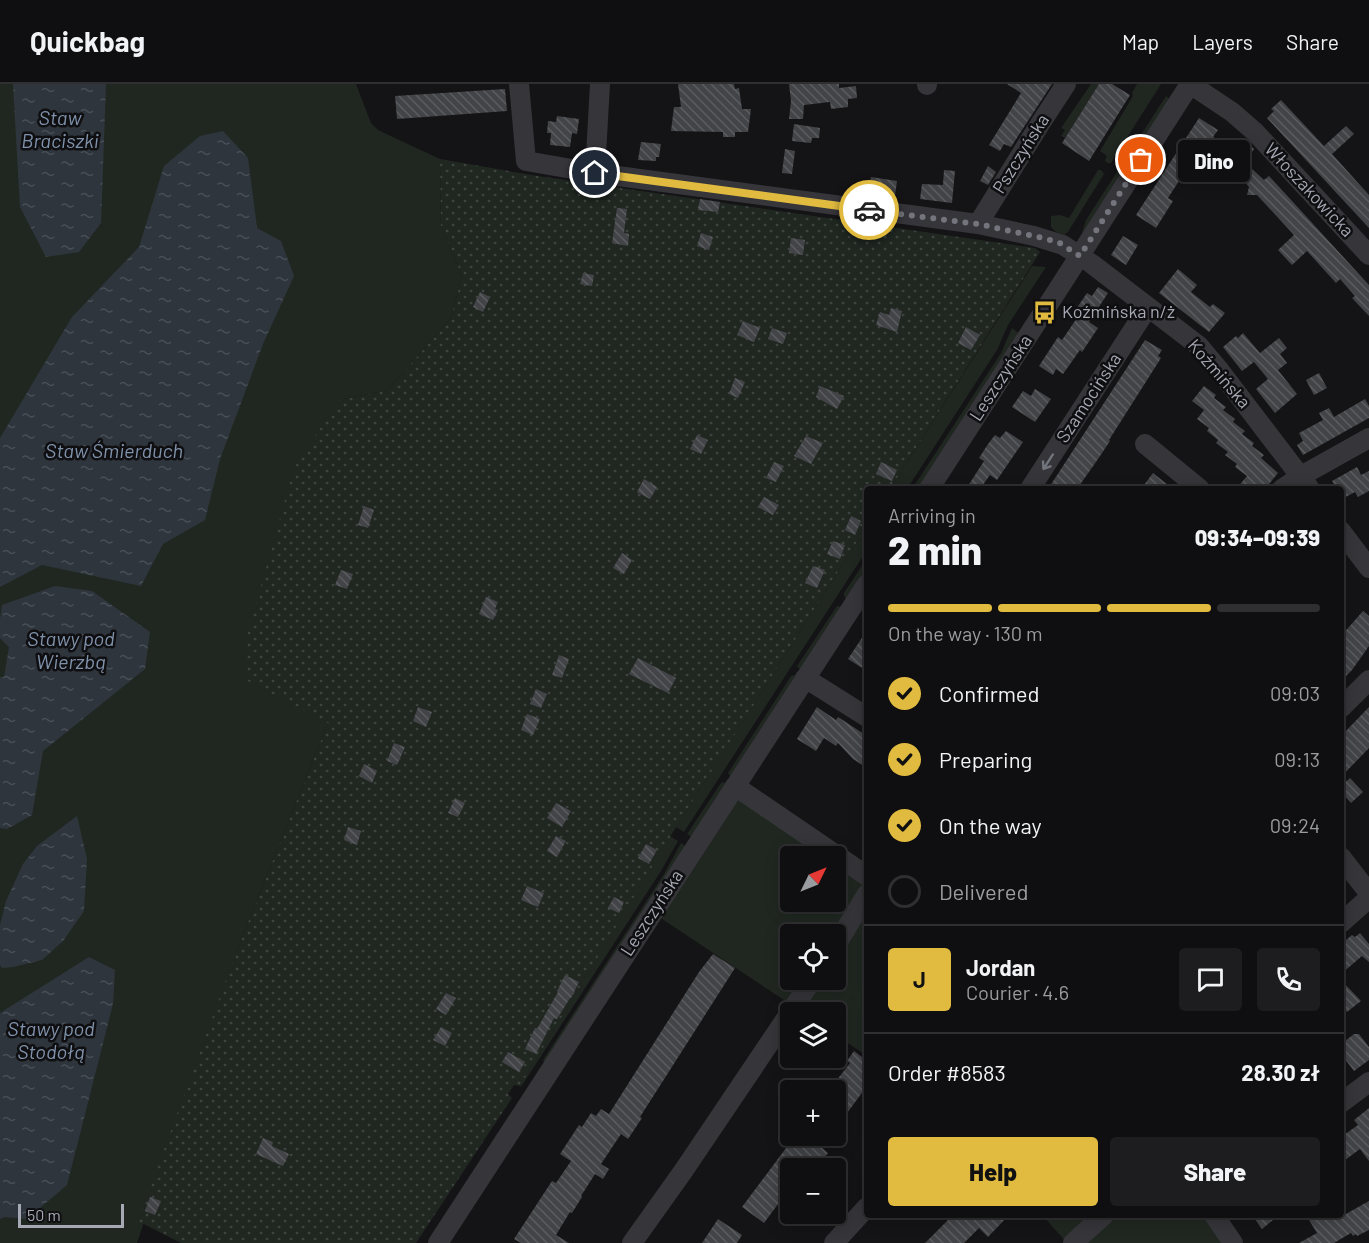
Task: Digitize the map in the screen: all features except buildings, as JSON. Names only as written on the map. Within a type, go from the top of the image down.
[{"type":"street","points":[[519,84],[526,161],[595,173],[978,224],[1058,242],[1080,256]]},
{"type":"street","points":[[595,173],[600,84]]},
{"type":"street","name":"Pszczyńska","points":[[978,224],[1066,84]]},
{"type":"street","name":"Włoszakowicka","points":[[1190,84],[1232,112],[1255,132],[1369,255]]},
{"type":"street","name":"Leszczyńska","points":[[931,486],[1190,84]]},
{"type":"street","name":"Koźmińska","points":[[1080,256],[1199,346],[1306,483]]},
{"type":"street","name":"Szamocińska","points":[[1032,486],[1148,307]]},
{"type":"street","points":[[1306,483],[1369,438]]},
{"type":"street","points":[[1145,444],[1196,486]]},
{"type":"street","points":[[1344,535],[1369,568]]},
{"type":"street","name":"Leszczyńska","points":[[438,1243],[806,678],[860,612],[864,596]]},
{"type":"street","points":[[806,678],[864,715]]},
{"type":"street","points":[[1344,705],[1369,680]]},
{"type":"street","points":[[735,786],[864,874]]},
{"type":"street","points":[[1344,861],[1369,893]]},
{"type":"street","points":[[1344,920],[1369,898]]},
{"type":"street","points":[[846,929],[864,899]]},
{"type":"street","points":[[632,1243],[805,990]]},
{"type":"street","points":[[1344,1101],[1369,1082]]},
{"type":"street","points":[[834,1243],[864,1210]]},
{"type":"street","points":[[1073,1243],[1101,1218]]},
{"type":"street","points":[[1216,1218],[1233,1243]]},
{"type":"shaded area","points":[[0,84],[356,84],[371,123],[378,130],[440,159],[441,226],[462,276],[451,318],[388,390],[339,400],[328,723],[237,950],[137,1243],[0,1243]]},
{"type":"shaded area","points":[[1091,84],[1099,84],[1065,138],[1061,136],[1065,130],[1061,128]]},
{"type":"shaded area","points":[[1137,84],[1161,84],[1111,163],[1107,163],[1105,160],[1107,156],[1100,151],[1133,96],[1132,93]]},
{"type":"shaded area","points":[[1166,96],[1171,100],[1081,236],[1086,220]]},
{"type":"shaded area","points":[[440,159],[531,175],[1035,248],[1040,252],[892,486],[864,486],[864,531],[673,832],[520,1086],[514,1085],[508,1094],[512,1098],[416,1243],[181,1243],[138,1221],[237,950],[328,723],[246,680],[246,640],[294,468],[339,400],[388,390],[451,318],[462,276],[441,226]]},
{"type":"shaded area","points":[[1098,170],[1104,174],[1068,232],[1064,235],[1056,232],[1051,227],[1051,216],[1060,215],[1069,218]]},
{"type":"shaded area","points":[[1032,266],[1046,267],[1008,325],[997,350],[909,486],[892,486]]},
{"type":"shaded area","points":[[1012,328],[1020,334],[921,486],[914,486],[1001,353]]},
{"type":"shaded area","points":[[864,531],[864,555],[684,832],[676,827]]},
{"type":"shaded area","points":[[864,563],[864,574],[847,600],[844,593]]},
{"type":"shaded area","points":[[837,606],[843,607],[801,671],[797,666]]},
{"type":"shaded area","points":[[791,676],[798,676],[731,778],[728,773]]},
{"type":"shaded area","points":[[723,782],[728,783],[693,838],[687,834]]},
{"type":"shaded area","points":[[740,794],[813,846],[780,846],[780,912],[846,912],[846,870],[864,883],[864,1054],[846,1042],[846,1002],[787,1002],[659,917]]},
{"type":"shaded area","points":[[670,836],[678,841],[661,871],[521,1087],[520,1086]]},
{"type":"shaded area","points":[[681,843],[687,847],[545,1064],[543,1060],[664,874]]},
{"type":"shaded area","points":[[1045,1218],[1207,1218],[1221,1243],[1067,1243]]},
{"type":"water","name":"Staw Braciszki","points":[[13,84],[106,84],[101,223],[79,252],[46,257],[20,207]]},
{"type":"water","name":"Staw Śmierduch","points":[[223,131],[248,158],[257,228],[281,241],[294,276],[263,344],[220,459],[205,520],[163,544],[141,586],[42,565],[0,587],[0,438],[72,317],[139,247],[164,166],[200,136]]},
{"type":"water","name":"Stawy pod Wierzbą","points":[[55,586],[92,591],[150,632],[145,669],[43,751],[32,815],[7,829],[0,828],[0,677],[4,677],[9,647],[0,638],[2,605]]},
{"type":"water","name":"Stawy pod Stodołą","points":[[77,816],[87,859],[84,911],[63,941],[42,960],[2,968],[0,965],[0,925],[6,901],[23,864],[37,846]]},
{"type":"water","name":"Stawy pod Stodołą","points":[[89,957],[115,970],[113,1004],[67,1185],[27,1219],[5,1217],[0,1219],[0,1013]]},
{"type":"way so far","points":[[869,210],[978,224],[1034,236],[1058,242],[1080,256],[1141,160]]},
{"type":"place","name":"Dino","points":[[1141,160]]},
{"type":"place","name":"Koźmińska n/ż","points":[[1044,312]]},
{"type":"route","points":[[595,173],[869,210]]}]
